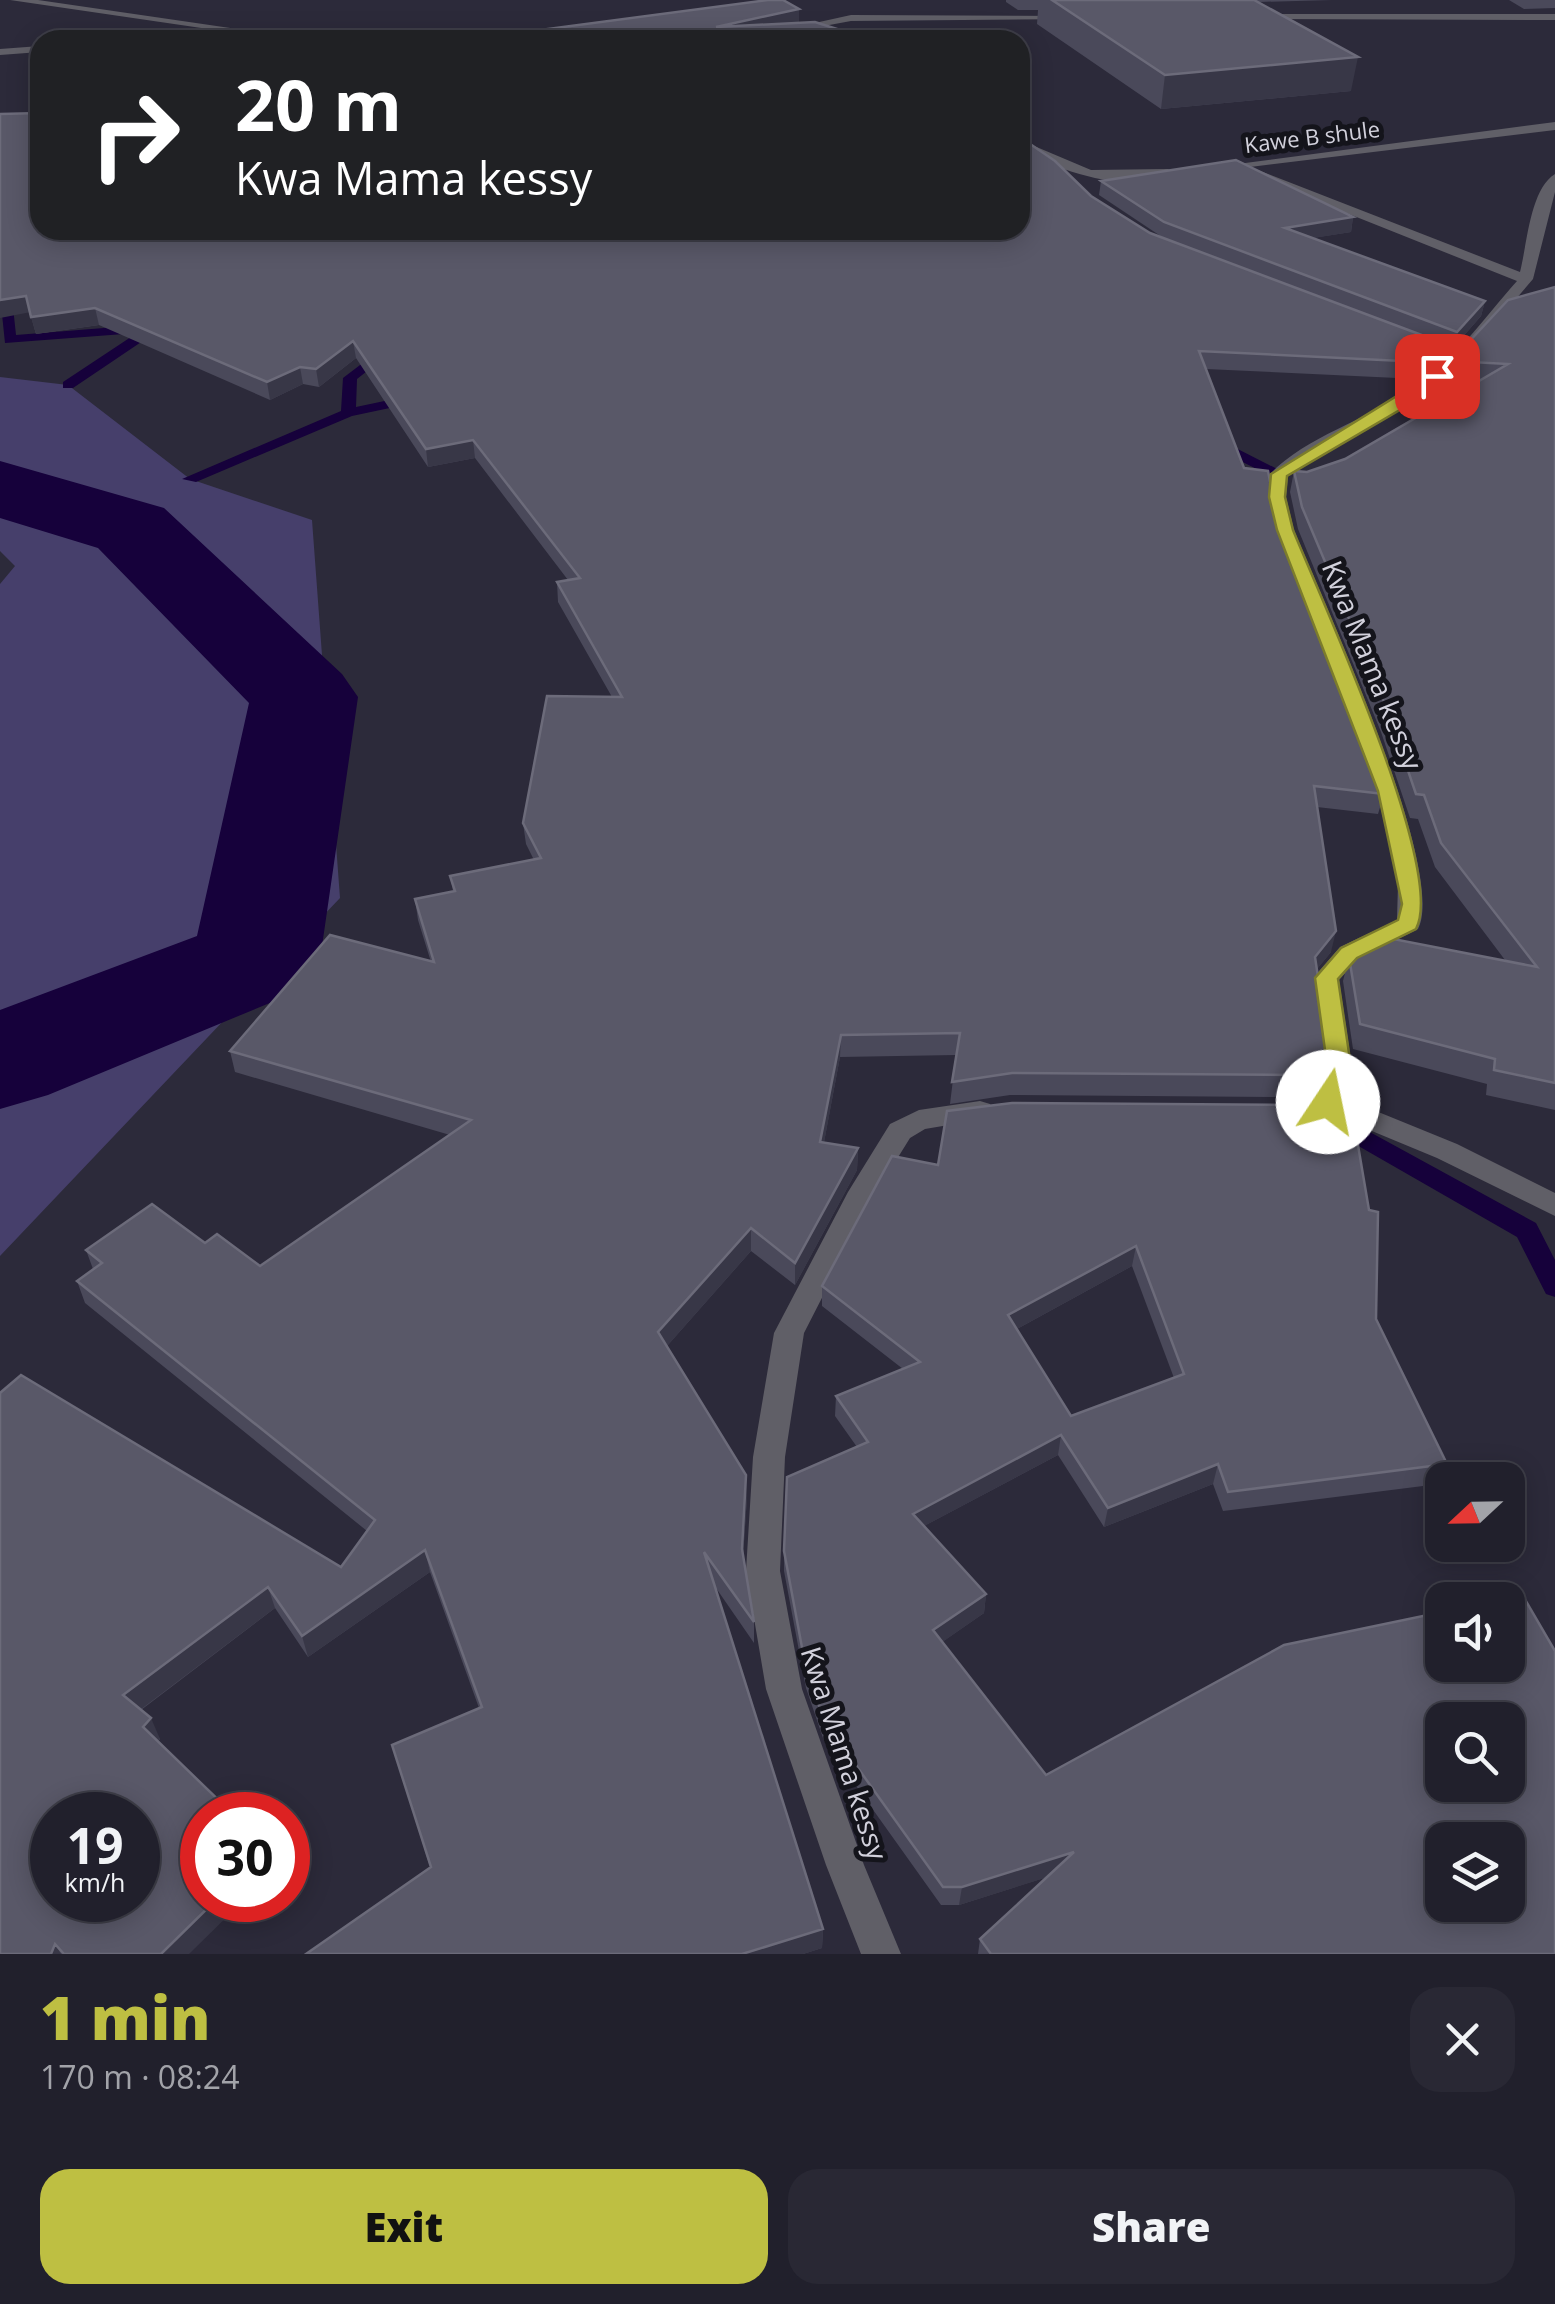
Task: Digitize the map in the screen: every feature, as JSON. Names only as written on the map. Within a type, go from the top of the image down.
[{"type":"street","points":[[15,0],[228,30]]},
{"type":"street","points":[[1236,17],[1555,17]]},
{"type":"street","points":[[785,30],[851,18],[1077,19]]},
{"type":"street","points":[[797,28],[823,30]]},
{"type":"street","points":[[0,52],[30,50]]},
{"type":"street","name":"Kawe B shule","points":[[1194,170],[1555,126]]},
{"type":"street","points":[[1030,150],[1060,169],[1084,193]]},
{"type":"street","points":[[1231,166],[1282,181],[1404,234],[1526,279],[1544,200],[1555,178]]},
{"type":"street","points":[[1060,169],[1099,175],[1176,172]]},
{"type":"street","name":"Kwa Mama kessy","points":[[1328,1102],[1341,1080],[1326,978],[1349,953],[1408,924],[1412,904],[1388,791],[1285,530],[1277,497],[1279,474],[1338,436],[1417,394],[1449,354],[1526,279]]},
{"type":"street","points":[[1286,1110],[1328,1102],[1448,1151],[1555,1204]]},
{"type":"street","name":"Kwa Mama kessy","points":[[881,1954],[844,1865],[784,1689],[763,1571],[769,1457],[789,1333],[862,1192],[900,1131],[918,1120],[942,1114],[1010,1109]]},
{"type":"shaded area","points":[[0,377],[68,385],[190,479],[312,520],[340,898],[0,1256],[0,584],[15,566],[0,551]]},
{"type":"building","points":[[783,0],[799,9],[716,27],[815,22],[840,30],[541,30]]},
{"type":"building","points":[[1052,0],[1254,0],[1358,57],[1165,75]]},
{"type":"building","points":[[30,113],[30,240],[1030,240],[1030,144],[1055,161],[1091,196],[1150,233],[1443,343],[1422,362],[1199,351],[1244,468],[1268,471],[1276,512],[1384,794],[1314,786],[1336,931],[1315,957],[1330,1057],[1322,1069],[1291,1075],[1012,1073],[952,1082],[960,1033],[841,1035],[820,1142],[858,1148],[795,1263],[751,1228],[658,1332],[746,1475],[742,1549],[754,1622],[704,1552],[823,1929],[742,1954],[306,1954],[431,1867],[392,1745],[482,1707],[425,1550],[302,1636],[268,1587],[123,1695],[151,1718],[143,1727],[210,1792],[180,1792],[180,1922],[194,1922],[161,1954],[64,1954],[55,1944],[51,1954],[0,1954],[0,1393],[21,1375],[341,1567],[375,1520],[77,1281],[102,1263],[86,1250],[152,1204],[205,1243],[217,1234],[260,1266],[471,1120],[230,1051],[330,935],[434,962],[415,899],[455,891],[450,876],[541,858],[523,823],[547,696],[622,697],[557,582],[580,578],[473,440],[426,449],[353,341],[316,369],[300,367],[267,382],[95,308],[31,317],[26,296],[0,300],[0,114]]},
{"type":"building","points":[[1236,160],[1353,217],[1285,228],[1485,301],[1457,332],[1164,222],[1101,181]]},
{"type":"building","points":[[1555,287],[1555,1083],[1494,1070],[1495,1059],[1360,1024],[1349,957],[1373,935],[1537,967],[1441,843],[1424,795],[1416,794],[1387,709],[1302,507],[1294,471],[1307,472],[1345,459],[1508,364],[1451,361],[1508,300]]},
{"type":"building","points":[[1331,1096],[1351,1104],[1369,1210],[1378,1212],[1376,1319],[1446,1462],[1228,1492],[1218,1464],[1108,1508],[1061,1435],[913,1514],[986,1594],[933,1630],[1046,1775],[1284,1645],[1425,1616],[1425,1682],[1525,1682],[1525,1599],[1555,1651],[1555,1954],[991,1954],[980,1939],[1074,1852],[962,1887],[943,1887],[825,1722],[806,1669],[784,1551],[787,1477],[868,1442],[836,1396],[920,1362],[822,1286],[892,1156],[938,1165],[947,1111],[1012,1103],[1291,1105]],"holes":[[[1136,1246],[1184,1374],[1071,1416],[1008,1315]]]},
{"type":"waterway","points":[[9,290],[5,298],[10,340],[142,329]]},
{"type":"waterway","points":[[68,385],[152,330]]},
{"type":"waterway","points":[[348,413],[350,378],[385,350]]},
{"type":"waterway","points":[[348,413],[413,399]]},
{"type":"waterway","points":[[190,479],[348,413]]},
{"type":"waterway","points":[[1215,443],[1279,474]]},
{"type":"waterway","points":[[0,488],[131,528],[304,697],[256,960],[0,1062]]},
{"type":"waterway","points":[[1357,1134],[1527,1230],[1555,1287]]},
{"type":"route","points":[[1328,1102],[1341,1080],[1326,978],[1349,953],[1408,924],[1412,904],[1388,791],[1285,530],[1277,497],[1279,474],[1338,436],[1417,394],[1437,376]]}]
